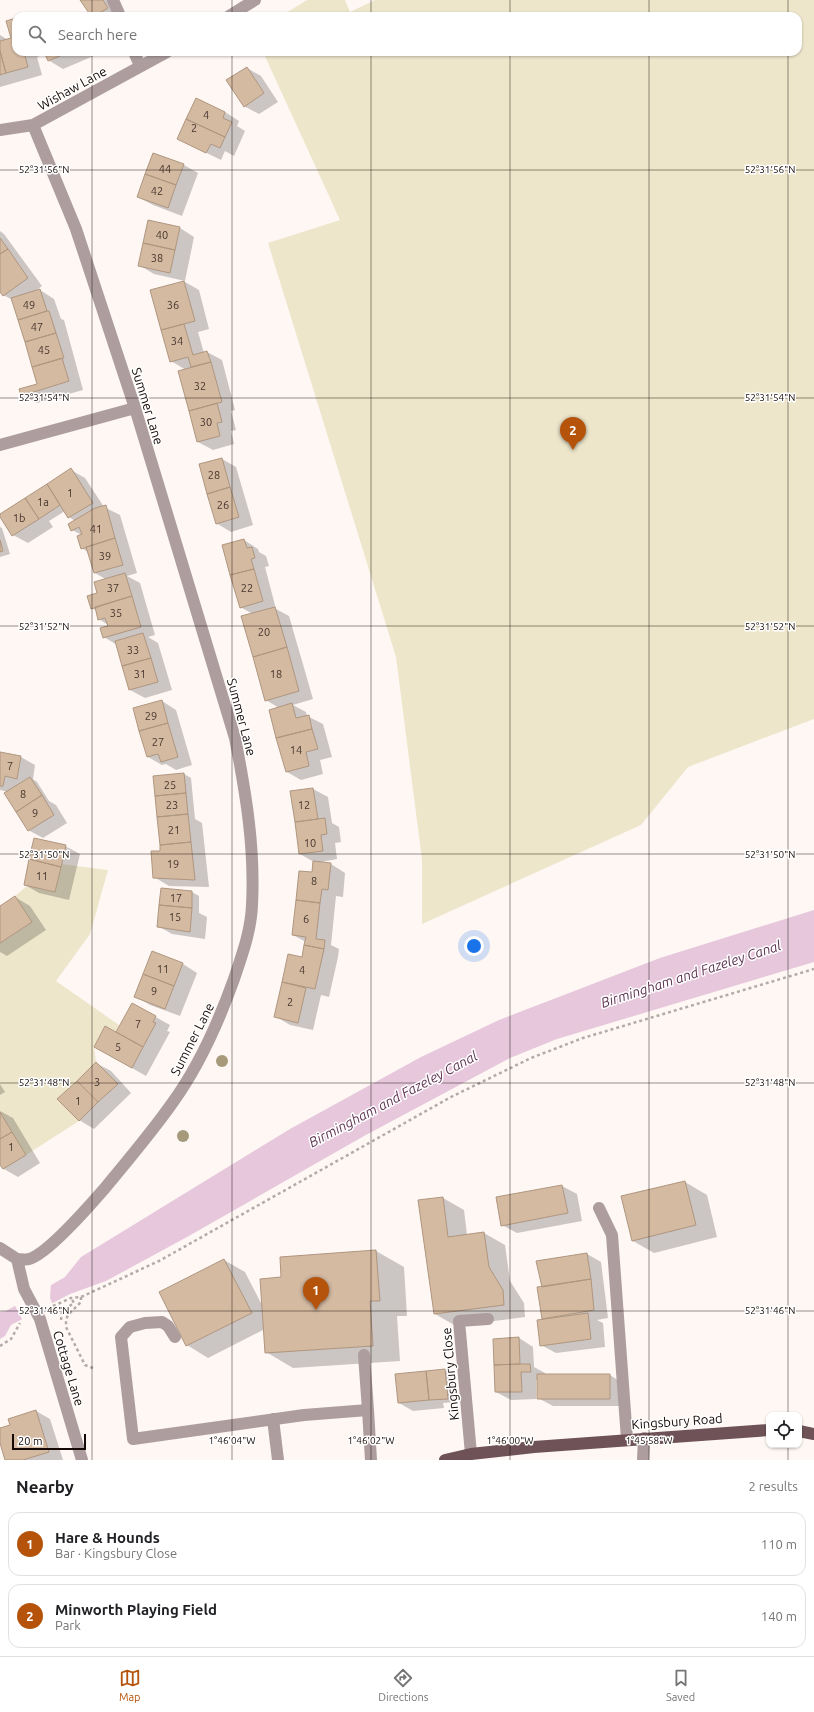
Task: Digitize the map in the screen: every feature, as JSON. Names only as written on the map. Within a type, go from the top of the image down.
[{"type":"main road","points":[[802,1430],[814,1428]]},
{"type":"main road","name":"Kingsbury Road","points":[[445,1460],[471,1454],[627,1439],[766,1430]]},
{"type":"main road","points":[[802,1431],[814,1434]]},
{"type":"street","points":[[113,0],[118,12]]},
{"type":"street","points":[[236,12],[255,0]]},
{"type":"street","points":[[136,56],[140,66]]},
{"type":"street","name":"Wishaw Lane","points":[[33,125],[159,56]]},
{"type":"street","points":[[0,130],[33,125]]},
{"type":"street","name":"Summer Lane","points":[[17,1259],[29,1259],[39,1255],[83,1214],[141,1145],[174,1101],[195,1066],[224,1007],[245,948],[252,906],[252,849],[245,788],[235,738],[135,408],[76,229],[33,125]]},
{"type":"street","points":[[0,445],[135,408]]},
{"type":"street","points":[[599,1208],[612,1235],[627,1439]]},
{"type":"street","points":[[0,1248],[17,1259]]},
{"type":"street","name":"Cottage Lane","points":[[17,1259],[24,1289],[40,1319],[82,1460]]},
{"type":"street","name":"Kingsbury Close","points":[[471,1454],[458,1321],[488,1319]]},
{"type":"street","points":[[175,1337],[168,1326],[162,1322],[145,1323],[130,1327],[121,1337],[133,1439],[273,1419],[368,1410]]},
{"type":"street","points":[[364,1355],[371,1460]]},
{"type":"street","points":[[273,1419],[278,1460]]},
{"type":"street","points":[[642,1460],[644,1438]]},
{"type":"path","points":[[48,1309],[71,1298],[81,1298],[159,1261],[451,1097],[525,1061],[590,1036],[814,969]]},
{"type":"path","points":[[60,1322],[62,1311],[74,1303],[71,1298]]},
{"type":"path","points":[[81,1298],[81,1302],[68,1315],[66,1328],[85,1365],[93,1368]]},
{"type":"path","points":[[0,1346],[11,1338],[20,1323],[27,1320]]},
{"type":"shaded area","points":[[307,0],[345,0],[350,12],[288,12]]},
{"type":"shaded area","points":[[375,0],[814,0],[814,719],[688,767],[641,825],[422,924],[422,860],[396,657],[268,243],[340,220],[265,56],[802,56],[802,12],[350,12]]},
{"type":"shaded area","points":[[61,864],[108,870],[90,934],[56,981],[119,1025],[116,1032],[105,1026],[94,1047],[96,1062],[58,1099],[79,1121],[26,1155],[0,1112],[0,943],[32,922],[15,896],[27,886],[55,892]]},
{"type":"water","name":"Birmingham and Fazeley Canal","points":[[814,910],[814,962],[557,1039],[510,1058],[364,1136],[187,1237],[106,1281],[70,1294],[11,1325],[5,1336],[0,1339],[0,1312],[6,1311],[65,1277],[81,1257],[290,1129],[421,1057],[499,1020],[660,958]]},
{"type":"pier","points":[[51,1283],[50,1298],[53,1305],[23,1321],[14,1304]]},
{"type":"building","points":[[80,0],[103,0],[108,8],[101,12],[88,12]]},
{"type":"building","points":[[12,19],[12,56],[25,56],[28,67],[6,73],[0,51],[0,41],[11,38],[6,21]]},
{"type":"building","points":[[0,51],[6,73],[0,75]]},
{"type":"building","points":[[46,56],[60,56],[48,61]]},
{"type":"building","points":[[247,67],[264,93],[244,107],[226,80]]},
{"type":"building","points":[[196,98],[225,112],[223,118],[232,122],[225,137],[186,119]]},
{"type":"building","points":[[186,119],[225,137],[220,148],[211,144],[206,153],[177,139]]},
{"type":"building","points":[[153,153],[184,164],[176,185],[145,174]]},
{"type":"building","points":[[145,174],[176,185],[168,208],[137,197]]},
{"type":"building","points":[[148,220],[180,227],[175,250],[143,243]]},
{"type":"building","points":[[0,238],[8,249],[0,254]]},
{"type":"building","points":[[143,243],[175,250],[170,273],[138,266]]},
{"type":"building","points":[[8,249],[28,278],[3,296],[0,292],[0,254]]},
{"type":"building","points":[[184,281],[195,321],[161,330],[150,290]]},
{"type":"building","points":[[40,289],[47,311],[18,320],[11,298]]},
{"type":"building","points":[[49,311],[56,333],[25,342],[18,320]]},
{"type":"building","points":[[184,324],[193,355],[207,351],[211,362],[191,367],[188,357],[170,362],[161,330]]},
{"type":"building","points":[[56,333],[64,358],[32,367],[25,342]]},
{"type":"building","points":[[62,358],[69,381],[21,396],[19,389],[37,384],[32,367]]},
{"type":"building","points":[[211,362],[222,402],[189,411],[178,371]]},
{"type":"building","points":[[217,403],[222,422],[217,423],[220,436],[197,442],[189,411]]},
{"type":"building","points":[[222,458],[230,487],[207,494],[199,464]]},
{"type":"building","points":[[71,468],[93,503],[68,518],[47,484]]},
{"type":"building","points":[[47,484],[60,505],[39,519],[25,498]]},
{"type":"building","points":[[230,487],[239,517],[216,524],[207,494]]},
{"type":"building","points":[[25,498],[39,519],[12,536],[0,517],[0,514]]},
{"type":"building","points":[[106,505],[115,538],[81,549],[77,536],[82,534],[79,527],[71,531],[68,524],[95,508]]},
{"type":"building","points":[[115,538],[123,565],[94,573],[86,547]]},
{"type":"building","points":[[244,539],[247,548],[252,547],[255,558],[251,559],[254,569],[230,575],[222,545]]},
{"type":"building","points":[[0,540],[3,551],[0,552]]},
{"type":"building","points":[[254,569],[263,601],[240,608],[230,575]]},
{"type":"building","points":[[125,573],[132,596],[91,609],[87,596],[97,593],[94,582]]},
{"type":"building","points":[[132,596],[141,627],[103,638],[100,628],[108,626],[105,618],[98,620],[95,607]]},
{"type":"building","points":[[275,607],[287,647],[253,657],[241,616]]},
{"type":"building","points":[[143,633],[151,658],[122,666],[115,641]]},
{"type":"building","points":[[287,647],[299,691],[265,701],[253,657]]},
{"type":"building","points":[[151,658],[158,682],[129,690],[122,666]]},
{"type":"building","points":[[162,700],[168,723],[139,731],[133,708]]},
{"type":"building","points":[[292,703],[296,718],[309,715],[312,729],[276,738],[269,710]]},
{"type":"building","points":[[168,723],[178,757],[161,762],[158,754],[147,757],[139,731]]},
{"type":"building","points":[[312,729],[318,749],[306,752],[309,766],[286,772],[276,738]]},
{"type":"building","points":[[0,752],[21,756],[17,779],[5,776],[3,786],[0,786]]},
{"type":"building","points":[[184,773],[186,793],[155,796],[153,776]]},
{"type":"building","points":[[30,777],[42,795],[16,812],[4,793]]},
{"type":"building","points":[[313,788],[318,819],[295,822],[290,791]]},
{"type":"building","points":[[186,793],[188,814],[157,817],[155,796]]},
{"type":"building","points":[[42,795],[54,815],[28,831],[16,812]]},
{"type":"building","points":[[188,814],[191,842],[160,845],[157,817]]},
{"type":"building","points":[[325,818],[327,834],[321,835],[323,851],[299,854],[295,822]]},
{"type":"building","points":[[34,838],[66,845],[61,867],[29,859]]},
{"type":"building","points":[[191,842],[195,880],[153,878],[151,851],[160,851],[160,845]]},
{"type":"building","points":[[29,859],[61,867],[55,892],[24,885]]},
{"type":"building","points":[[313,861],[331,863],[328,890],[322,889],[320,903],[296,900],[299,871],[312,872]]},
{"type":"building","points":[[161,888],[192,891],[192,908],[159,905]]},
{"type":"building","points":[[15,896],[32,922],[0,943],[0,906]]},
{"type":"building","points":[[296,900],[320,903],[316,939],[325,940],[324,949],[304,945],[306,937],[292,935]]},
{"type":"building","points":[[159,905],[192,908],[190,932],[157,927]]},
{"type":"building","points":[[304,945],[324,949],[315,989],[282,982],[288,954],[302,957]]},
{"type":"building","points":[[152,951],[183,963],[174,986],[143,974]]},
{"type":"building","points":[[143,974],[174,986],[165,1009],[134,997]]},
{"type":"building","points":[[282,982],[306,988],[298,1023],[274,1017]]},
{"type":"building","points":[[132,1003],[156,1016],[153,1022],[156,1023],[143,1047],[116,1032]]},
{"type":"building","points":[[105,1026],[143,1047],[132,1068],[94,1047]]},
{"type":"building","points":[[96,1062],[118,1084],[98,1102],[77,1081]]},
{"type":"building","points":[[77,1081],[98,1102],[79,1121],[57,1099]]},
{"type":"building","points":[[0,1112],[12,1132],[0,1139]]},
{"type":"building","points":[[12,1132],[26,1155],[3,1169],[0,1165],[0,1139]]},
{"type":"building","points":[[685,1181],[696,1225],[632,1241],[621,1196]]},
{"type":"building","points":[[562,1185],[568,1213],[501,1226],[496,1197]]},
{"type":"building","points":[[443,1197],[448,1237],[484,1232],[489,1267],[503,1290],[504,1305],[434,1314],[418,1200]]},
{"type":"building","points":[[376,1250],[380,1301],[370,1301],[373,1346],[265,1353],[260,1279],[281,1277],[280,1257]]},
{"type":"building","points":[[587,1253],[591,1279],[542,1287],[536,1261]]},
{"type":"building","points":[[224,1259],[252,1313],[186,1346],[159,1292]]},
{"type":"building","points":[[591,1279],[594,1310],[542,1319],[537,1287]]},
{"type":"building","points":[[588,1313],[591,1339],[540,1346],[537,1320]]},
{"type":"building","points":[[519,1337],[520,1364],[494,1365],[493,1339]]},
{"type":"building","points":[[530,1364],[531,1372],[521,1372],[522,1392],[495,1392],[494,1365]]},
{"type":"building","points":[[445,1369],[448,1399],[429,1400],[426,1371]]},
{"type":"building","points":[[426,1371],[429,1400],[398,1403],[395,1374]]},
{"type":"building","points":[[537,1374],[610,1374],[610,1399],[537,1399]]},
{"type":"building","points":[[36,1410],[49,1452],[23,1460],[5,1460],[0,1443],[0,1428],[10,1425],[8,1419]]},
{"type":"place","name":"Minworth Playing Field","points":[[573,450]]},
{"type":"place","name":"Hare & Hounds","points":[[316,1310]]}]
